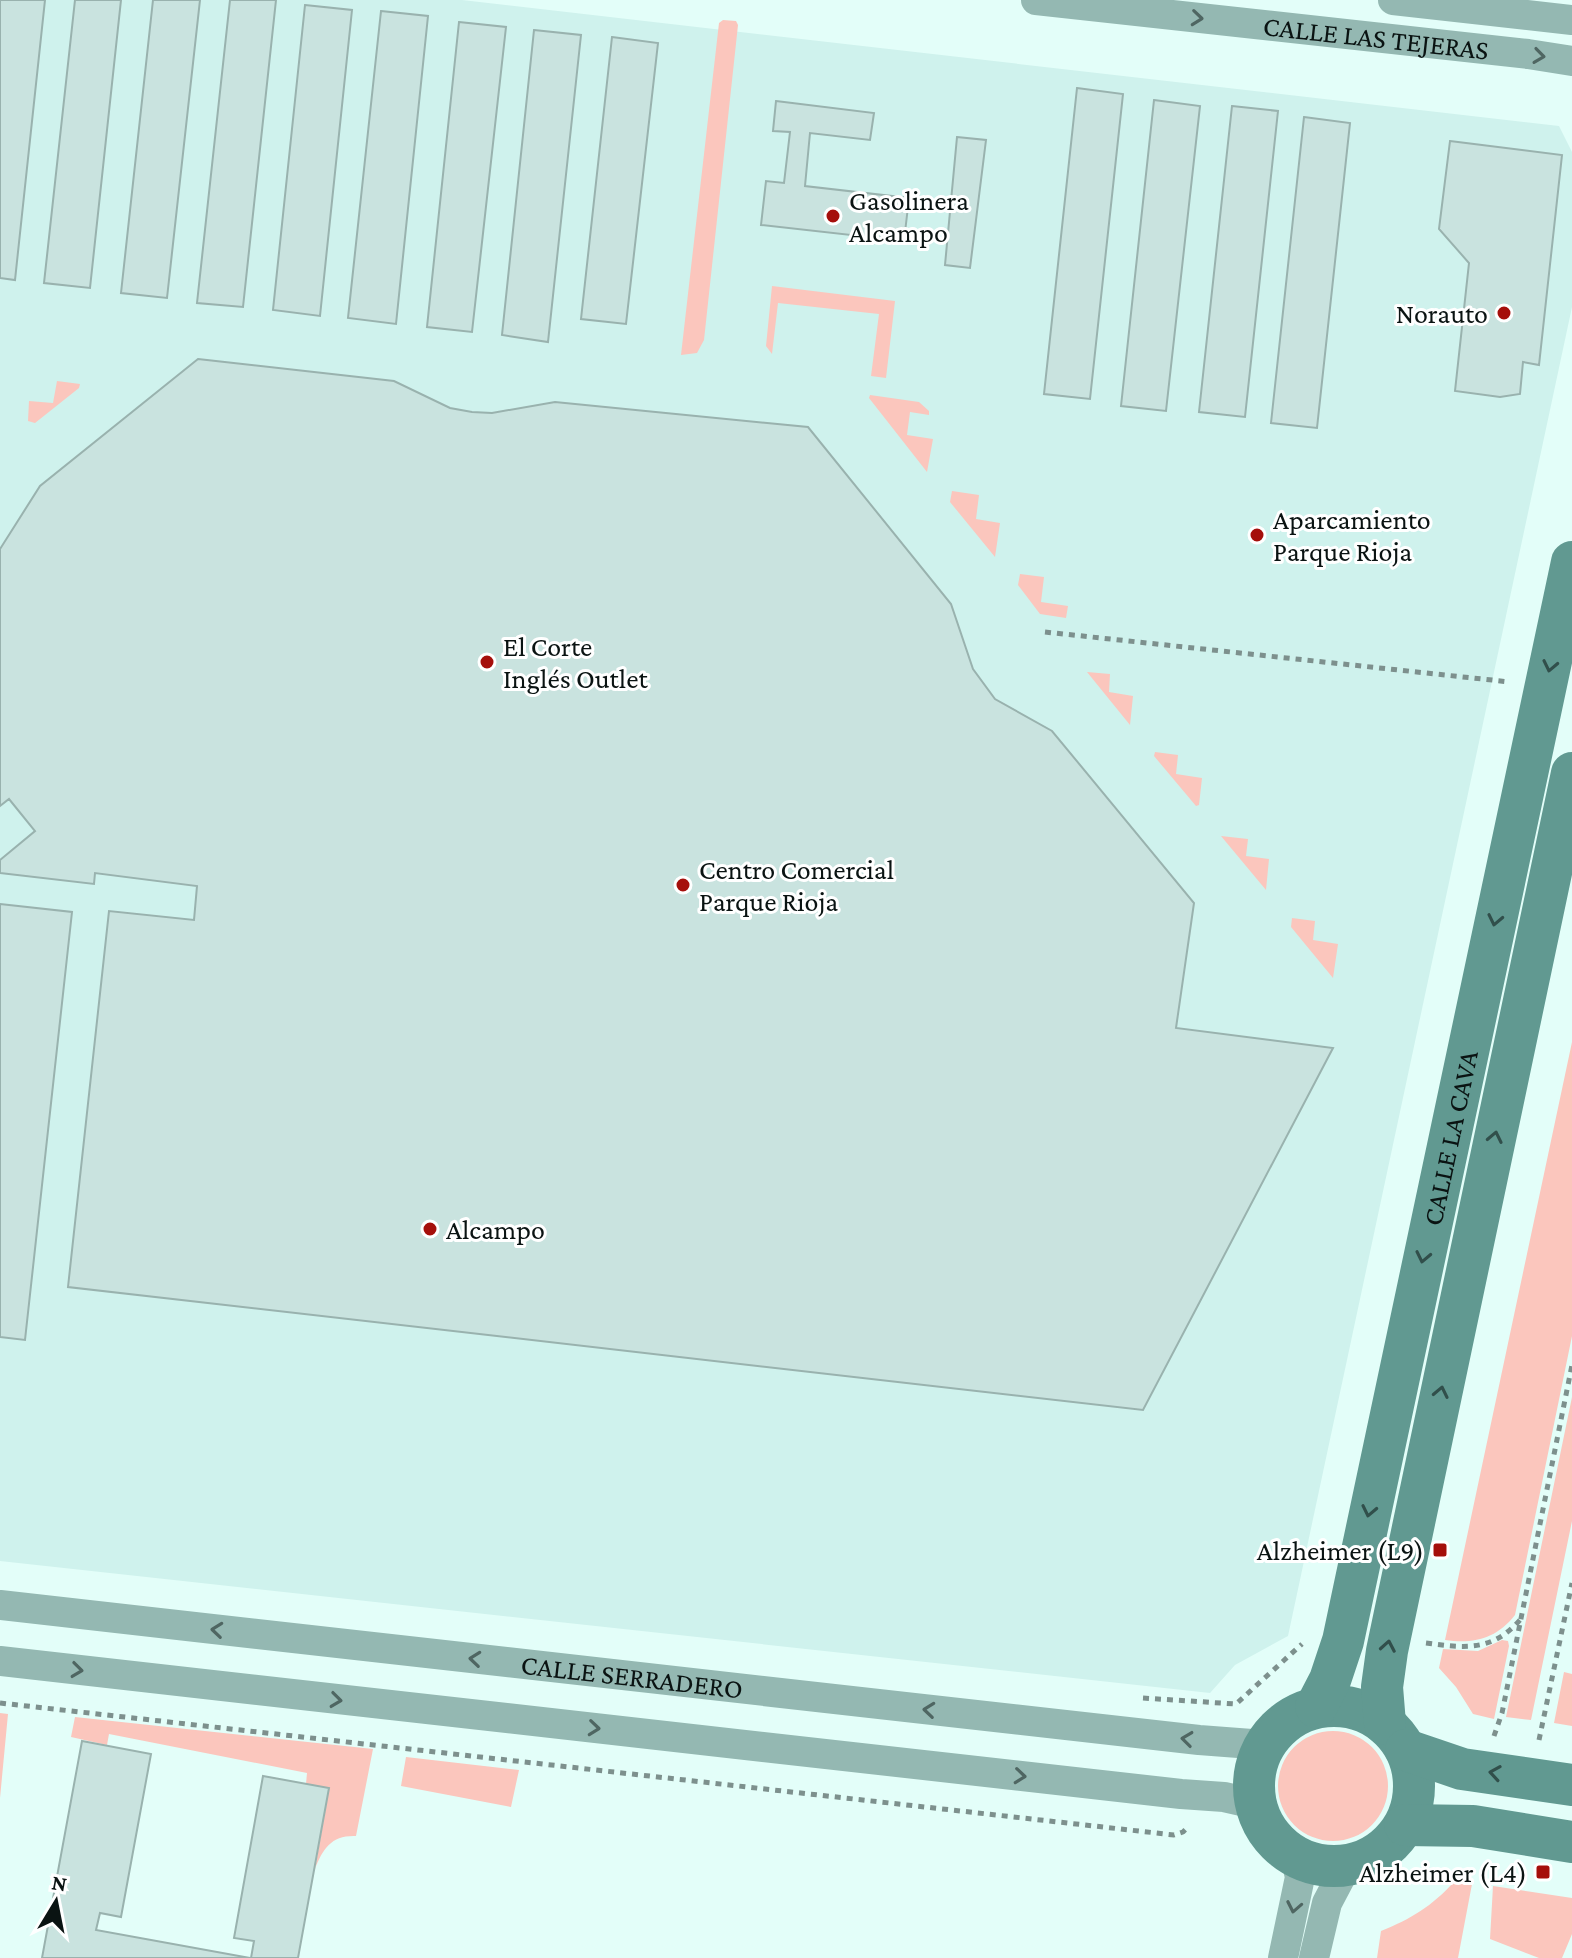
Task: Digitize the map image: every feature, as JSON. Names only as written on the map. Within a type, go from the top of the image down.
[{"type":"main road","name":"CALLE LA CAVA","points":[[1316,1707],[1330,1680],[1345,1630],[1572,562]]},
{"type":"main road","name":"CALLE LA CAVA","points":[[1396,1737],[1382,1687],[1387,1651],[1572,773]]},
{"type":"main road","points":[[1396,1737],[1413,1768],[1415,1788],[1405,1825],[1390,1844],[1370,1858],[1347,1865],[1320,1865],[1295,1856],[1270,1834],[1255,1804],[1254,1774],[1265,1745],[1287,1721],[1316,1707],[1353,1707],[1396,1737],[1462,1769],[1488,1753],[1572,1785]]},
{"type":"main road","points":[[1405,1825],[1473,1826],[1572,1842]]},
{"type":"street","name":"CALLE LAS TEJERAS","points":[[1036,0],[1572,61]]},
{"type":"street","name":"CALLE LAS TEJERAS","points":[[1393,0],[1572,20]]},
{"type":"street","name":"CALLE SERRADERO","points":[[0,1605],[1211,1742],[1265,1745]]},
{"type":"street","name":"CALLE SERRADERO","points":[[0,1661],[1194,1793],[1255,1804]]},
{"type":"street","points":[[1283,1958],[1300,1877],[1295,1856]]},
{"type":"street","points":[[1314,1958],[1327,1903],[1347,1865]]},
{"type":"path","points":[[1045,632],[1458,675],[1507,683],[1549,670]]},
{"type":"path","points":[[1488,1753],[1502,1713],[1572,1365]]},
{"type":"path","points":[[1525,1739],[1541,1741],[1542,1721],[1572,1583]]},
{"type":"path","points":[[0,1703],[1174,1835],[1183,1832],[1190,1823]]},
{"type":"path","points":[[1488,1753],[1510,1737]]},
{"type":"shaded area","points":[[0,0],[462,0],[1559,126],[1572,152],[1572,307],[1288,1636],[1235,1665],[1210,1693],[0,1561]]},
{"type":"shaded area","points":[[723,20],[736,21],[738,25],[704,340],[697,353],[681,355],[719,23]]},
{"type":"shaded area","points":[[772,286],[895,301],[886,378],[871,376],[879,314],[778,303],[772,354],[766,346]]},
{"type":"shaded area","points":[[57,381],[80,384],[35,423],[28,421],[29,401],[53,403]]},
{"type":"shaded area","points":[[870,395],[919,402],[929,411],[929,415],[910,412],[907,435],[933,439],[927,472],[869,398]]},
{"type":"shaded area","points":[[952,491],[979,495],[976,519],[1000,523],[995,557],[950,502]]},
{"type":"shaded area","points":[[1020,574],[1044,577],[1041,602],[1068,606],[1066,618],[1040,614],[1018,585]]},
{"type":"shaded area","points":[[1087,672],[1110,674],[1109,692],[1133,696],[1130,725]]},
{"type":"shaded area","points":[[1155,752],[1178,755],[1176,774],[1202,778],[1199,805],[1196,806],[1154,756]]},
{"type":"shaded area","points":[[1221,836],[1248,839],[1246,856],[1269,859],[1266,890]]},
{"type":"shaded area","points":[[1292,918],[1315,921],[1313,940],[1338,944],[1333,978],[1291,927]]},
{"type":"shaded area","points":[[1572,1042],[1572,1336],[1515,1615],[1500,1630],[1484,1638],[1445,1640]]},
{"type":"shaded area","points":[[1572,1397],[1572,1521],[1531,1720],[1506,1717]]},
{"type":"shaded area","points":[[1502,1640],[1508,1641],[1509,1646],[1494,1719],[1473,1714],[1439,1668],[1443,1649],[1478,1651]]},
{"type":"shaded area","points":[[1564,1672],[1572,1674],[1572,1726],[1554,1723]]},
{"type":"shaded area","points":[[0,1713],[8,1714],[0,1798]]},
{"type":"shaded area","points":[[75,1717],[373,1749],[356,1836],[341,1838],[330,1844],[315,1869],[329,1789],[306,1784],[307,1773],[109,1734],[107,1745],[71,1737]]},
{"type":"shaded area","points":[[1333,1731],[1354,1735],[1372,1747],[1384,1765],[1388,1786],[1384,1807],[1372,1825],[1354,1837],[1333,1841],[1312,1837],[1294,1825],[1282,1807],[1278,1786],[1282,1765],[1294,1747],[1312,1735]]},
{"type":"shaded area","points":[[406,1757],[519,1770],[511,1807],[401,1786]]},
{"type":"shaded area","points":[[1454,1882],[1472,1884],[1458,1958],[1377,1958],[1381,1931],[1420,1911]]},
{"type":"shaded area","points":[[1493,1886],[1572,1898],[1572,1934],[1562,1958],[1539,1958],[1490,1939]]},
{"type":"building","points":[[0,0],[45,0],[15,280],[0,278]]},
{"type":"building","points":[[75,0],[121,0],[90,288],[44,283]]},
{"type":"building","points":[[153,0],[200,0],[167,298],[121,293]]},
{"type":"building","points":[[230,0],[276,0],[243,307],[197,303]]},
{"type":"building","points":[[305,5],[352,10],[320,316],[273,310]]},
{"type":"building","points":[[381,11],[428,16],[396,324],[348,318]]},
{"type":"building","points":[[459,22],[506,27],[472,332],[427,327]]},
{"type":"building","points":[[534,30],[581,35],[548,342],[502,335]]},
{"type":"building","points":[[612,37],[658,43],[626,324],[581,319]]},
{"type":"building","points":[[1077,88],[1123,94],[1090,399],[1044,394]]},
{"type":"building","points":[[1154,100],[1200,106],[1166,411],[1121,406]]},
{"type":"building","points":[[776,101],[874,113],[870,140],[810,133],[805,186],[909,198],[904,241],[761,225],[766,181],[784,183],[790,132],[773,131]]},
{"type":"building","points":[[1232,106],[1278,111],[1245,417],[1199,412]]},
{"type":"building","points":[[1304,117],[1350,123],[1317,428],[1271,423]]},
{"type":"building","points":[[957,137],[986,140],[970,268],[945,265]]},
{"type":"building","name":"Norauto","points":[[1450,141],[1562,155],[1539,365],[1523,362],[1520,394],[1500,397],[1455,391],[1469,263],[1439,229]]},
{"type":"building","name":"Centro Comercial Parque Rioja","points":[[198,359],[394,381],[450,408],[472,412],[492,413],[555,402],[808,427],[951,604],[973,669],[995,699],[1052,731],[1194,903],[1176,1028],[1333,1048],[1143,1410],[68,1287],[109,911],[194,920],[197,886],[95,873],[94,884],[0,873],[0,860],[35,831],[9,799],[0,806],[0,549],[40,486]]},
{"type":"building","points":[[0,904],[72,912],[25,1340],[0,1337]]},
{"type":"building","points":[[82,1741],[151,1754],[121,1917],[100,1913],[96,1930],[250,1958],[42,1958]]},
{"type":"building","points":[[263,1776],[329,1788],[298,1958],[251,1958],[254,1941],[234,1938]]},
{"type":"place","name":"Gasolinera Alcampo","points":[[833,216]]},
{"type":"place","name":"Norauto","points":[[1504,313]]},
{"type":"place","name":"Aparcamiento Parque Rioja","points":[[1257,535]]},
{"type":"place","name":"El Corte Inglés Outlet","points":[[487,662]]},
{"type":"place","name":"Centro Comercial Parque Rioja","points":[[683,885]]},
{"type":"place","name":"Alcampo","points":[[430,1229]]},
{"type":"place","name":"Alzheimer (L9)","points":[[1440,1550]]},
{"type":"place","name":"Alzheimer (L4)","points":[[1543,1872]]}]
